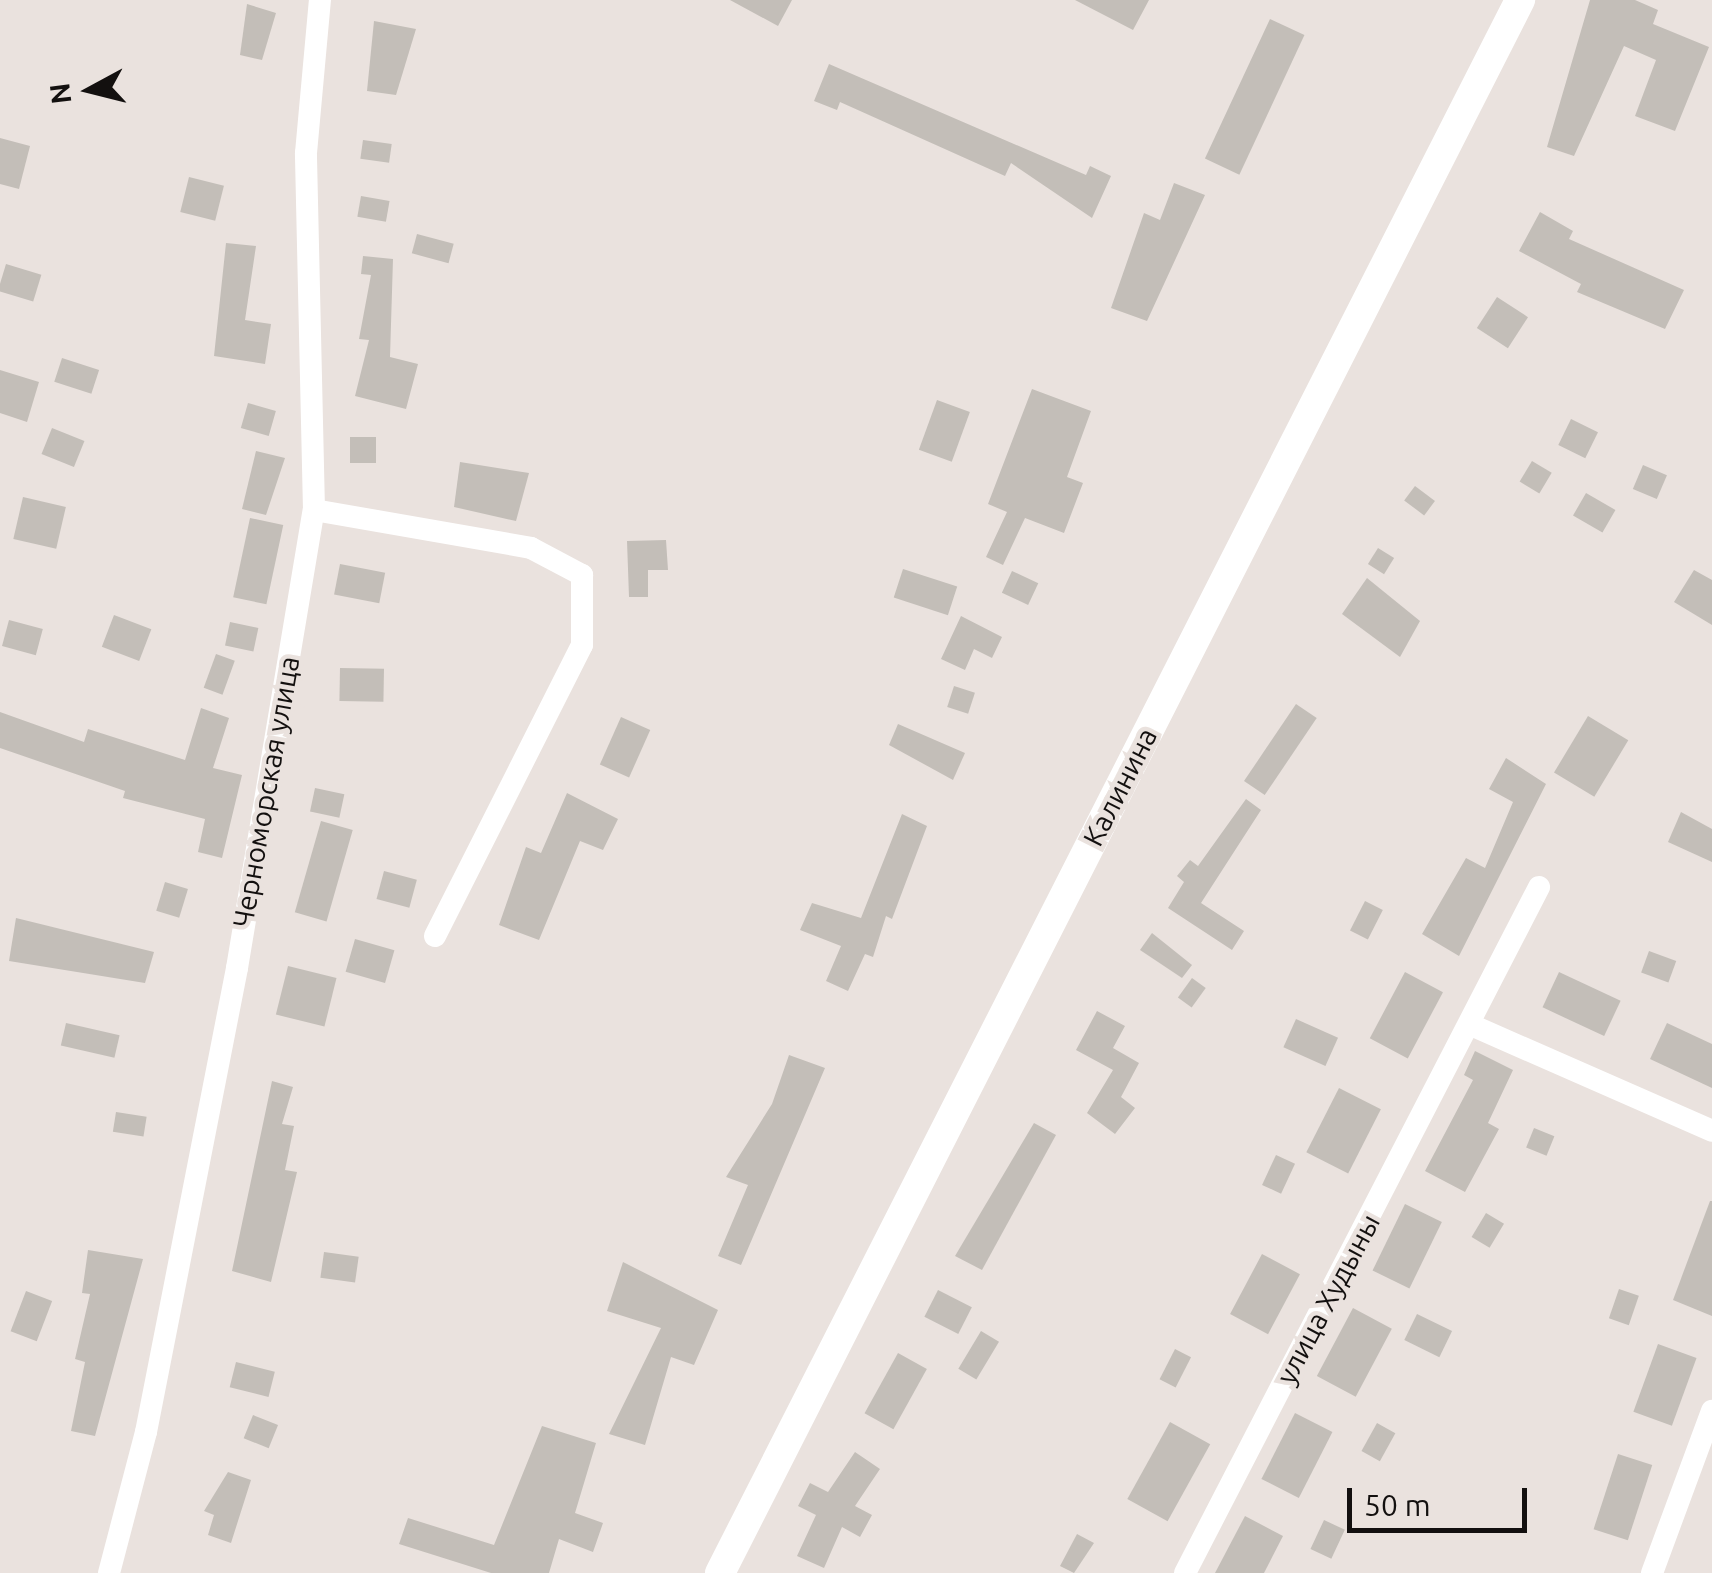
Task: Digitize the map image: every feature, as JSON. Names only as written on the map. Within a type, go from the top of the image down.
[{"type":"street","name":"Черноморская улица","points":[[109,1573],[226,1025],[314,510],[306,153],[320,0]]},
{"type":"street","name":"Калинина","points":[[720,1573],[1520,0]]},
{"type":"street","points":[[314,510],[530,548],[582,575],[589,614],[582,645],[435,936]]},
{"type":"street","name":"улица Худыны","points":[[1185,1573],[1471,1025],[1539,886]]},
{"type":"street","points":[[1471,1025],[1712,1131]]},
{"type":"street","points":[[1652,1573],[1712,1411]]},
{"type":"building","points":[[730,0],[792,0],[778,26]]},
{"type":"building","points":[[1075,0],[1149,0],[1133,30]]},
{"type":"building","points":[[1590,0],[1635,0],[1658,10],[1653,24],[1709,47],[1675,131],[1635,116],[1656,60],[1624,46],[1574,156],[1547,147]]},
{"type":"building","points":[[247,4],[276,13],[262,60],[240,55]]},
{"type":"building","points":[[1270,19],[1304,35],[1239,175],[1205,159]]},
{"type":"building","points":[[374,21],[416,29],[396,95],[367,91]]},
{"type":"building","points":[[829,64],[1086,175],[1090,166],[1111,176],[1092,218],[1011,163],[1005,176],[840,102],[837,110],[814,101]]},
{"type":"building","points":[[0,138],[30,146],[19,189],[0,184]]},
{"type":"building","points":[[363,140],[392,144],[389,163],[360,159]]},
{"type":"building","points":[[189,177],[224,186],[215,221],[180,212]]},
{"type":"building","points":[[1174,183],[1205,195],[1147,321],[1111,308],[1144,213],[1160,220]]},
{"type":"building","points":[[361,196],[390,201],[386,222],[357,217]]},
{"type":"building","points":[[1540,212],[1573,231],[1569,239],[1684,290],[1665,329],[1577,292],[1581,284],[1519,251]]},
{"type":"building","points":[[417,234],[454,244],[449,263],[412,253]]},
{"type":"building","points":[[226,243],[256,246],[245,320],[271,324],[265,364],[214,356]]},
{"type":"building","points":[[363,256],[393,259],[390,357],[418,364],[406,409],[355,396],[369,340],[359,339],[371,275],[361,274]]},
{"type":"building","points":[[6,264],[41,275],[33,302],[0,291]]},
{"type":"building","points":[[1497,297],[1528,317],[1508,348],[1477,328]]},
{"type":"building","points":[[62,358],[99,370],[91,394],[54,382]]},
{"type":"building","points":[[0,370],[39,382],[27,422],[0,413]]},
{"type":"building","points":[[1032,389],[1091,411],[1067,477],[1083,483],[1064,533],[1025,518],[1003,565],[986,557],[1007,512],[988,504]]},
{"type":"building","points":[[937,400],[970,412],[952,462],[919,450]]},
{"type":"building","points":[[248,403],[276,411],[269,436],[241,428]]},
{"type":"building","points":[[1571,419],[1598,432],[1585,458],[1558,445]]},
{"type":"building","points":[[52,428],[84,441],[74,467],[42,454]]},
{"type":"building","points":[[350,437],[376,437],[376,463],[350,463]]},
{"type":"building","points":[[256,451],[285,458],[266,515],[242,509]]},
{"type":"building","points":[[1532,461],[1552,473],[1539,493],[1520,482]]},
{"type":"building","points":[[460,462],[529,473],[516,521],[454,507]]},
{"type":"building","points":[[1643,465],[1667,475],[1657,499],[1633,489]]},
{"type":"building","points":[[1415,486],[1435,501],[1424,515],[1404,500]]},
{"type":"building","points":[[1586,493],[1615,510],[1602,533],[1573,516]]},
{"type":"building","points":[[23,497],[66,507],[56,549],[13,539]]},
{"type":"building","points":[[250,518],[283,525],[266,604],[233,597]]},
{"type":"building","points":[[666,540],[668,570],[648,570],[648,597],[629,597],[627,541]]},
{"type":"building","points":[[1378,548],[1394,558],[1384,574],[1368,564]]},
{"type":"building","points":[[340,564],[385,573],[379,603],[334,594]]},
{"type":"building","points":[[903,569],[957,587],[948,615],[894,598]]},
{"type":"building","points":[[1694,570],[1712,580],[1712,625],[1674,602]]},
{"type":"building","points":[[1012,571],[1038,583],[1028,605],[1002,593]]},
{"type":"building","points":[[1367,578],[1420,621],[1400,657],[1342,614]]},
{"type":"building","points":[[114,615],[151,629],[139,661],[102,647]]},
{"type":"building","points":[[961,616],[1002,637],[992,658],[974,649],[965,670],[941,659]]},
{"type":"building","points":[[9,620],[43,629],[36,655],[2,646]]},
{"type":"building","points":[[230,622],[258,628],[253,652],[225,645]]},
{"type":"building","points":[[216,654],[235,661],[222,695],[204,688]]},
{"type":"building","points":[[340,668],[384,669],[383,702],[339,701]]},
{"type":"building","points":[[954,686],[975,693],[968,714],[947,707]]},
{"type":"building","points":[[1296,704],[1317,718],[1265,795],[1244,781]]},
{"type":"building","points":[[201,708],[229,718],[213,768],[242,775],[222,858],[198,852],[205,819],[123,798],[125,791],[0,748],[0,712],[84,742],[88,729],[185,760]]},
{"type":"building","points":[[1588,716],[1628,740],[1594,797],[1554,773]]},
{"type":"building","points":[[621,717],[650,730],[629,778],[600,765]]},
{"type":"building","points":[[898,724],[965,753],[953,780],[889,745]]},
{"type":"building","points":[[1506,758],[1546,784],[1459,956],[1422,934],[1466,858],[1485,868],[1513,802],[1489,789]]},
{"type":"building","points":[[315,788],[344,794],[339,818],[310,811]]},
{"type":"building","points":[[567,793],[618,819],[603,850],[580,841],[539,940],[499,925],[526,847],[541,853]]},
{"type":"building","points":[[1246,799],[1261,810],[1201,903],[1244,931],[1232,950],[1168,908],[1184,882],[1177,876],[1190,860],[1198,866]]},
{"type":"building","points":[[1681,812],[1712,829],[1712,862],[1668,842]]},
{"type":"building","points":[[902,814],[927,826],[892,919],[886,916],[873,957],[865,954],[848,991],[826,981],[841,946],[800,930],[812,903],[861,918]]},
{"type":"building","points":[[321,821],[353,830],[327,921],[295,912]]},
{"type":"building","points":[[384,871],[417,880],[409,908],[376,899]]},
{"type":"building","points":[[165,882],[188,889],[179,918],[156,911]]},
{"type":"building","points":[[1365,901],[1383,910],[1368,939],[1350,930]]},
{"type":"building","points":[[16,918],[154,952],[145,983],[9,961]]},
{"type":"building","points":[[1152,933],[1192,965],[1182,978],[1140,950]]},
{"type":"building","points":[[355,939],[394,950],[385,983],[346,972]]},
{"type":"building","points":[[1649,951],[1676,961],[1668,983],[1641,973]]},
{"type":"building","points":[[288,966],[337,978],[324,1027],[276,1015]]},
{"type":"building","points":[[1405,972],[1443,992],[1408,1058],[1370,1038]]},
{"type":"building","points":[[1559,972],[1621,1001],[1604,1036],[1543,1007]]},
{"type":"building","points":[[1192,978],[1206,988],[1192,1007],[1178,997]]},
{"type":"building","points":[[1097,1011],[1125,1026],[1113,1048],[1139,1063],[1121,1097],[1135,1108],[1115,1134],[1087,1113],[1113,1070],[1076,1050]]},
{"type":"building","points":[[1296,1019],[1338,1038],[1325,1066],[1283,1047]]},
{"type":"building","points":[[66,1023],[120,1035],[114,1058],[61,1045]]},
{"type":"building","points":[[1667,1023],[1712,1044],[1712,1088],[1650,1059]]},
{"type":"building","points":[[1475,1051],[1513,1070],[1488,1123],[1499,1129],[1465,1192],[1425,1171],[1473,1080],[1464,1075]]},
{"type":"building","points":[[789,1055],[825,1068],[741,1265],[718,1256],[748,1185],[726,1177],[772,1104]]},
{"type":"building","points":[[272,1081],[293,1087],[282,1124],[294,1126],[285,1170],[297,1172],[271,1282],[232,1271]]},
{"type":"building","points":[[1339,1088],[1381,1109],[1348,1173],[1306,1152]]},
{"type":"building","points":[[116,1112],[147,1117],[143,1137],[113,1132]]},
{"type":"building","points":[[1034,1123],[1056,1135],[982,1270],[955,1256]]},
{"type":"building","points":[[1534,1128],[1554,1136],[1547,1156],[1526,1147]]},
{"type":"building","points":[[1276,1155],[1295,1164],[1281,1194],[1262,1185]]},
{"type":"building","points":[[1712,1201],[1712,1316],[1673,1300]]},
{"type":"building","points":[[1405,1204],[1442,1222],[1409,1288],[1373,1271]]},
{"type":"building","points":[[1486,1213],[1504,1224],[1490,1248],[1472,1237]]},
{"type":"building","points":[[88,1250],[143,1259],[95,1436],[71,1431],[85,1362],[75,1359],[90,1294],[82,1293]]},
{"type":"building","points":[[324,1252],[359,1257],[355,1283],[320,1278]]},
{"type":"building","points":[[1262,1254],[1300,1274],[1268,1334],[1230,1314]]},
{"type":"building","points":[[623,1262],[718,1310],[694,1365],[671,1357],[645,1445],[609,1434],[661,1328],[607,1311]]},
{"type":"building","points":[[1619,1289],[1639,1296],[1629,1325],[1609,1318]]},
{"type":"building","points":[[938,1290],[972,1307],[958,1334],[924,1317]]},
{"type":"building","points":[[26,1291],[52,1301],[37,1341],[11,1331]]},
{"type":"building","points":[[1353,1308],[1392,1329],[1356,1397],[1317,1376]]},
{"type":"building","points":[[1417,1314],[1452,1331],[1439,1357],[1404,1340]]},
{"type":"building","points":[[981,1331],[999,1342],[976,1380],[958,1369]]},
{"type":"building","points":[[1658,1344],[1697,1358],[1672,1426],[1633,1412]]},
{"type":"building","points":[[1175,1349],[1191,1357],[1176,1387],[1160,1379]]},
{"type":"building","points":[[898,1353],[927,1369],[893,1429],[865,1413]]},
{"type":"building","points":[[236,1362],[275,1372],[269,1397],[230,1387]]},
{"type":"building","points":[[1295,1413],[1332,1432],[1299,1498],[1261,1479]]},
{"type":"building","points":[[253,1415],[278,1425],[269,1448],[244,1438]]},
{"type":"building","points":[[1170,1422],[1210,1444],[1168,1521],[1127,1499]]},
{"type":"building","points":[[1377,1423],[1395,1433],[1380,1461],[1361,1451]]},
{"type":"building","points":[[542,1426],[596,1443],[575,1513],[603,1523],[593,1552],[559,1539],[549,1573],[491,1573],[399,1544],[408,1518],[494,1545]]},
{"type":"building","points":[[855,1452],[880,1469],[855,1506],[872,1515],[860,1537],[842,1527],[824,1568],[797,1556],[816,1515],[798,1506],[810,1483],[828,1492]]},
{"type":"building","points":[[1618,1454],[1652,1465],[1628,1540],[1594,1529]]},
{"type":"building","points":[[228,1472],[251,1480],[231,1543],[208,1535],[214,1515],[204,1511]]},
{"type":"building","points":[[1245,1516],[1283,1536],[1264,1573],[1215,1573]]},
{"type":"building","points":[[1324,1520],[1345,1530],[1331,1559],[1310,1549]]},
{"type":"building","points":[[1077,1534],[1094,1543],[1074,1573],[1060,1566]]}]
